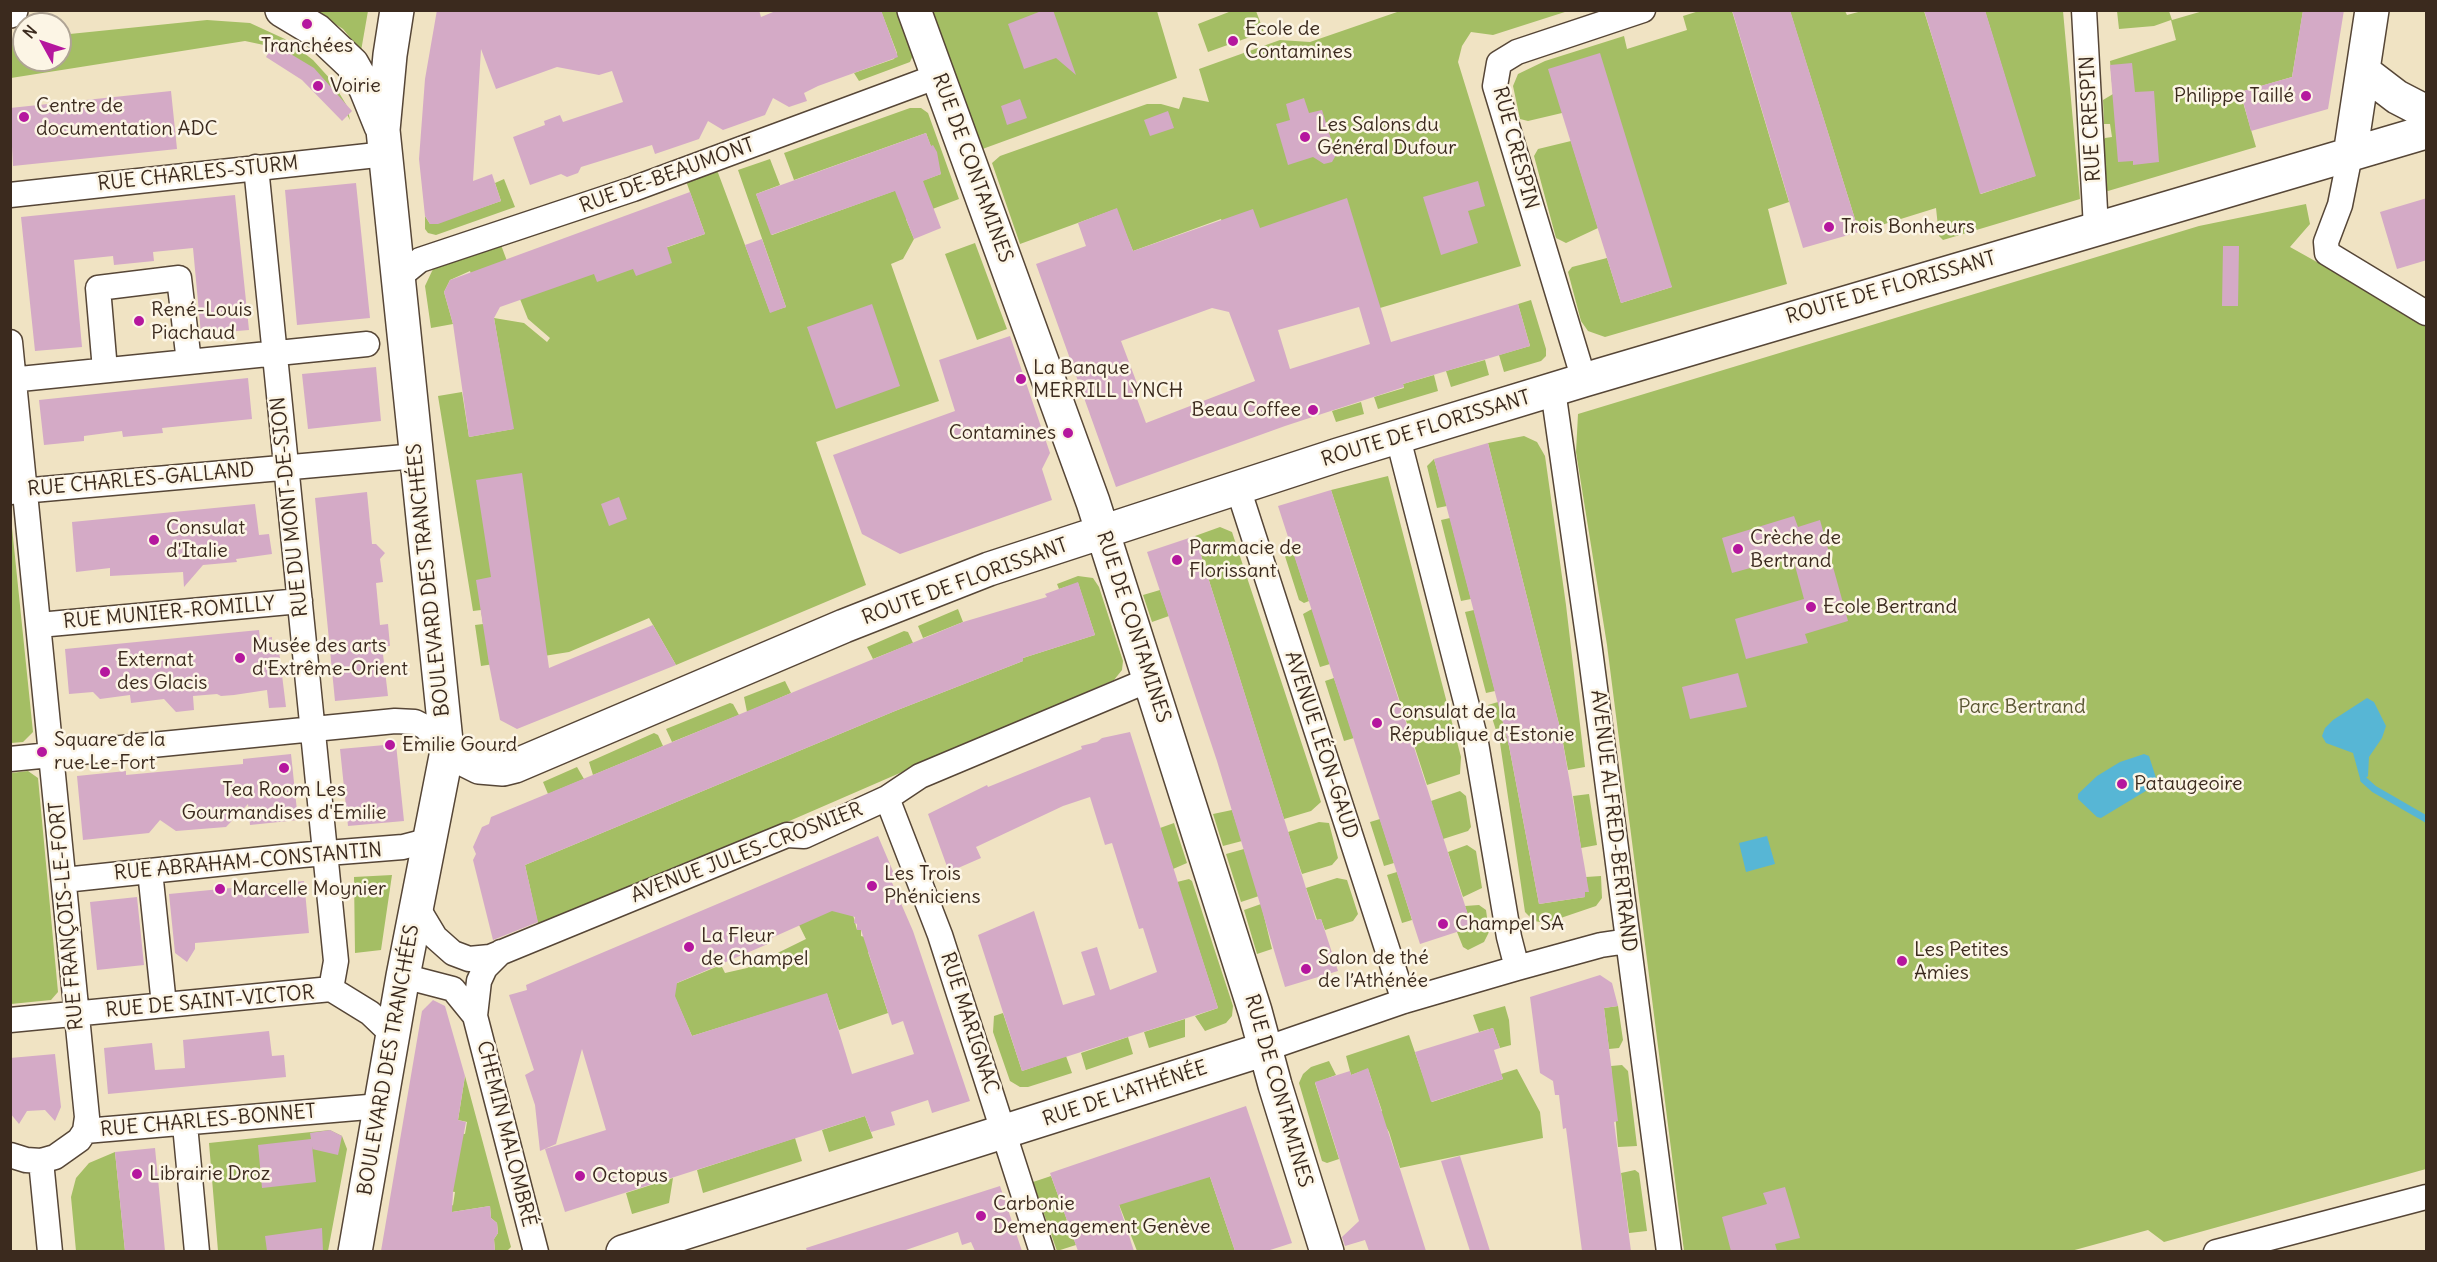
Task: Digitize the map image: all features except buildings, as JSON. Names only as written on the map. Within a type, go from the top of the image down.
[{"type":"main road","points":[[282,10],[316,31],[352,64],[366,89],[384,142]]},
{"type":"main road","name":"BOULEVARD DES TRANCHÉES","points":[[355,1251],[403,976],[447,751],[384,142],[390,55],[397,10]]},
{"type":"main road","name":"RUE DE CONTAMINES","points":[[914,10],[1103,532],[1256,1011],[1265,1049],[1327,1251]]},
{"type":"main road","points":[[2350,155],[2372,10]]},
{"type":"main road","points":[[2363,71],[2397,97],[2427,112]]},
{"type":"main road","name":"ROUTE DE FLORISSANT","points":[[447,751],[480,766],[503,769],[515,766],[941,586],[1103,532],[1584,380],[2427,132]]},
{"type":"main road","name":"RUE DE L'ATHÉNÉE","points":[[623,1251],[1265,1049]]},
{"type":"street","name":"RUE CRESPIN","points":[[1584,380],[1495,86],[1499,63],[1517,52],[1643,10]]},
{"type":"street","name":"RUE CRESPIN","points":[[2084,10],[2096,228]]},
{"type":"street","name":"RUE DE-BEAUMONT","points":[[399,277],[408,267],[422,259],[633,189],[938,76]]},
{"type":"street","name":"RUE CHARLES-STURM","points":[[10,195],[256,166],[384,142]]},
{"type":"street","points":[[2350,155],[2340,205],[2326,242],[2327,253],[2427,313]]},
{"type":"street","name":"RUE DU MONT-DE-SION","points":[[256,166],[336,961],[331,990]]},
{"type":"street","points":[[105,370],[98,288],[179,278],[189,362]]},
{"type":"street","name":"RUE FRANÇOIS-LE-FORT","points":[[10,342],[17,491],[39,625],[87,1117],[85,1131]]},
{"type":"street","points":[[12,380],[367,344]]},
{"type":"street","name":"AVENUE ALFRED-BERTRAND","points":[[1553,390],[1670,1251]]},
{"type":"street","points":[[1398,438],[1475,737],[1509,937],[1517,968]]},
{"type":"street","name":"RUE CHARLES-GALLAND","points":[[17,491],[416,456]]},
{"type":"street","name":"AVENUE LÉON-GAUD","points":[[1238,488],[1404,1001]]},
{"type":"street","name":"RUE MUNIER-ROMILLY","points":[[39,625],[300,601]]},
{"type":"street","name":"AVENUE JULES-CROSNIER","points":[[417,907],[435,937],[453,953],[469,959],[479,959],[787,835],[804,836],[887,798],[920,776],[1151,679]]},
{"type":"street","points":[[10,759],[395,721],[415,723],[425,727],[447,751]]},
{"type":"street","name":"RUE MARIGNAC","points":[[887,798],[926,895],[1042,1251]]},
{"type":"street","name":"RUE ABRAHAM-CONSTANTIN","points":[[64,880],[403,847],[430,840]]},
{"type":"street","points":[[150,871],[165,1005]]},
{"type":"street","name":"RUE DE L'ATHÉNÉE","points":[[1265,1049],[1404,1001],[1601,945],[1628,941]]},
{"type":"street","name":"CHEMIN MALOMBRÉ","points":[[504,949],[485,968],[478,981],[475,1016],[536,1251]]},
{"type":"street","name":"CHEMIN MALOMBRÉ","points":[[403,976],[453,989],[475,1016]]},
{"type":"street","name":"RUE DE SAINT-VICTOR","points":[[10,1020],[331,990],[370,1012],[393,1035]]},
{"type":"street","name":"RUE CHARLES-BONNET","points":[[41,1161],[67,1150],[85,1131],[185,1125],[380,1106]]},
{"type":"street","points":[[185,1125],[197,1251]]},
{"type":"street","points":[[10,1155],[26,1160],[41,1161],[50,1251]]},
{"type":"street","points":[[2216,1251],[2427,1197]]},
{"type":"green space","points":[[1234,10],[1256,11],[1264,32],[1208,52],[1198,24]]},
{"type":"green space","points":[[315,11],[368,11],[361,51],[343,29]]},
{"type":"green space","points":[[881,11],[898,11],[914,53],[910,62],[859,81],[854,73],[894,59],[897,53]]},
{"type":"green space","points":[[926,11],[1157,11],[1177,78],[977,151]]},
{"type":"green space","points":[[1400,11],[1568,11],[1493,35],[1471,32],[1462,46],[1458,62],[1521,266],[1380,308],[1228,239],[1221,219],[1133,251],[1116,209],[1020,244],[992,163],[1000,156],[1147,104],[1161,104],[1179,109],[1183,97],[1209,102],[1199,69],[1280,40],[1310,42]]},
{"type":"green space","points":[[1699,11],[1732,11],[1789,202],[1768,209],[1787,284],[1605,337],[1588,331],[1581,321],[1568,272],[1572,267],[1607,258],[1621,303],[1672,287],[1562,113],[1528,121],[1520,119],[1513,86],[1518,74],[1545,61],[1624,36],[1627,49],[1687,30],[1683,16]]},
{"type":"green space","points":[[1790,11],[1845,11],[1847,15],[1862,11],[1924,11],[1981,194],[2035,176],[1985,11],[2063,11],[2080,199],[1943,240],[1939,236],[1936,208],[1859,232]]},
{"type":"green space","points":[[2117,11],[2169,11],[2172,20],[2203,11],[2303,11],[2292,77],[2240,92],[2256,147],[2108,191],[2103,189],[2101,145],[2105,138],[2112,137],[2110,124],[2104,124],[2103,100],[2113,94],[2110,61],[2176,40],[2171,20],[2154,26],[2119,29]]},
{"type":"green space","points":[[207,20],[250,23],[287,40],[313,60],[332,81],[347,106],[350,120],[334,91],[278,48],[245,41],[72,68],[72,34]]},
{"type":"green space","points":[[10,40],[12,40],[12,72],[49,72],[11,78]]},
{"type":"green space","points":[[910,108],[921,108],[928,113],[959,199],[906,219],[914,239],[903,259],[891,264],[939,401],[816,442],[866,585],[676,665],[649,618],[569,652],[481,666],[475,625],[483,624],[481,610],[473,611],[438,396],[462,392],[469,437],[513,429],[494,318],[524,323],[547,342],[550,338],[528,319],[520,299],[705,234],[686,181],[717,170],[770,312],[786,307],[738,170],[770,159],[780,185],[756,194],[772,235],[941,174],[926,133],[794,180],[784,153]]},
{"type":"green space","points":[[1571,141],[1598,228],[1566,243],[1556,238],[1534,156],[1538,149]]},
{"type":"green space","points":[[504,179],[515,207],[436,235],[428,233],[425,229],[425,216],[430,224],[435,224],[501,201],[495,183]]},
{"type":"green space","name":"Parc Bertrand","points":[[2306,204],[2310,224],[2290,247],[2426,323],[2426,1169],[2164,1242],[2148,1230],[2071,1251],[1684,1251],[1607,645],[1576,452],[1578,414],[2199,226]]},
{"type":"green space","points":[[975,243],[1007,329],[977,340],[945,254]]},
{"type":"green space","points":[[501,245],[507,261],[471,274],[470,271],[450,280],[444,292],[453,324],[431,328],[425,286],[433,269]]},
{"type":"green space","points":[[1531,300],[1546,349],[1546,356],[1541,361],[1504,372],[1499,355],[1530,346],[1518,304]]},
{"type":"green space","points":[[1485,360],[1489,375],[1451,387],[1446,371]]},
{"type":"green space","points":[[1434,375],[1438,391],[1378,409],[1374,397],[1404,388],[1403,384]]},
{"type":"green space","points":[[1361,402],[1364,414],[1336,422],[1332,411]]},
{"type":"green space","points":[[1524,436],[1537,442],[1545,456],[1566,605],[1585,767],[1568,770],[1561,732],[1488,443]]},
{"type":"green space","points":[[1434,459],[1447,506],[1437,508],[1427,466]]},
{"type":"green space","points":[[1388,476],[1461,757],[1460,774],[1427,785],[1331,490]]},
{"type":"green space","points":[[11,518],[33,732],[23,742],[11,743]]},
{"type":"green space","points":[[1450,518],[1471,599],[1461,601],[1441,520]]},
{"type":"green space","points":[[1220,527],[1232,532],[1321,802],[1311,811],[1284,819],[1195,536]]},
{"type":"green space","points":[[1292,548],[1309,601],[1304,603],[1299,600],[1283,550]]},
{"type":"green space","points":[[1078,576],[1093,578],[1099,587],[1123,661],[1122,670],[1114,680],[596,905],[594,903],[538,924],[525,865],[895,711],[1023,661],[1023,658],[1095,635],[1078,583],[1059,589],[1057,584]]},
{"type":"green space","points":[[1160,590],[1169,616],[1152,622],[1143,595]]},
{"type":"green space","points":[[958,609],[963,622],[923,638],[918,626]]},
{"type":"green space","points":[[1312,609],[1330,664],[1320,667],[1303,614]]},
{"type":"green space","points":[[1474,610],[1495,691],[1486,693],[1465,612]]},
{"type":"green space","points":[[904,631],[908,632],[913,643],[873,659],[867,647]]},
{"type":"green space","points":[[1334,678],[1354,738],[1344,741],[1325,681]]},
{"type":"green space","points":[[785,681],[791,693],[747,712],[744,697]]},
{"type":"green space","points":[[1498,702],[1509,746],[1539,904],[1585,897],[1585,892],[1588,892],[1586,877],[1601,876],[1602,898],[1596,906],[1546,923],[1534,921],[1525,912],[1500,743],[1488,705]]},
{"type":"green space","points":[[730,703],[739,715],[672,742],[666,729]]},
{"type":"green space","points":[[654,733],[658,735],[663,746],[593,775],[589,762]]},
{"type":"green space","points":[[577,767],[584,779],[548,794],[543,782]]},
{"type":"green space","points":[[28,771],[38,778],[58,992],[51,1000],[11,1004],[11,773]]},
{"type":"green space","points":[[1460,791],[1466,796],[1471,827],[1468,831],[1443,839],[1431,801]]},
{"type":"green space","points":[[1589,794],[1597,845],[1581,848],[1573,796]]},
{"type":"green space","points":[[1232,810],[1242,841],[1223,846],[1213,814]]},
{"type":"green space","points":[[1380,819],[1394,863],[1384,866],[1370,822]]},
{"type":"green space","points":[[1319,822],[1329,823],[1338,858],[1332,865],[1302,874],[1288,832]]},
{"type":"green space","points":[[1174,823],[1187,863],[1173,869],[1160,828]]},
{"type":"green space","points":[[1467,845],[1476,851],[1482,888],[1463,897],[1448,852]]},
{"type":"green space","points":[[1244,849],[1259,896],[1241,902],[1226,854]]},
{"type":"green space","points":[[1397,872],[1412,920],[1402,923],[1387,875]]},
{"type":"green space","points":[[392,875],[381,950],[355,953],[354,877]]},
{"type":"green space","points":[[1337,878],[1347,880],[1358,914],[1353,921],[1325,930],[1321,919],[1317,920],[1306,888]]},
{"type":"green space","points":[[1189,879],[1192,881],[1233,1006],[1232,1016],[1226,1023],[1205,1031],[1195,1016],[1218,1008],[1177,882]]},
{"type":"green space","points":[[1261,904],[1272,949],[1257,954],[1244,910]]},
{"type":"green space","points":[[1479,905],[1486,910],[1489,932],[1484,942],[1468,950],[1463,947],[1457,932],[1472,927],[1465,906]]},
{"type":"green space","points":[[816,911],[852,911],[857,930],[861,930],[861,936],[865,937],[870,951],[868,952],[888,1013],[839,1030],[827,994],[692,1036],[670,986],[721,965],[725,973],[747,968],[806,939],[799,925]]},
{"type":"green space","points":[[1505,1006],[1509,1020],[1511,1045],[1500,1048],[1493,1028],[1479,1032],[1473,1015]]},
{"type":"green space","points":[[1618,1006],[1623,1040],[1619,1048],[1609,1049],[1604,1008]]},
{"type":"green space","points":[[1003,1013],[1022,1071],[1066,1056],[1072,1073],[1028,1087],[1020,1087],[1010,1081],[993,1032],[994,1016]]},
{"type":"green space","points":[[1185,1019],[1185,1037],[1149,1048],[1144,1032]]},
{"type":"green space","points":[[1409,1035],[1432,1102],[1503,1079],[1501,1074],[1517,1069],[1540,1112],[1543,1138],[1400,1168],[1389,1132],[1378,1113],[1382,1111],[1368,1069],[1351,1075],[1346,1056]]},
{"type":"green space","points":[[1128,1037],[1133,1054],[1086,1070],[1081,1053]]},
{"type":"green space","points":[[1329,1061],[1336,1075],[1315,1083],[1339,1159],[1327,1163],[1322,1161],[1299,1083],[1303,1074],[1311,1067]]},
{"type":"green space","points":[[1622,1065],[1628,1071],[1637,1146],[1618,1147],[1611,1066]]},
{"type":"green space","points":[[465,1076],[511,1247],[507,1251],[495,1251],[494,1239],[498,1233],[497,1223],[491,1218],[490,1206],[433,1215],[453,1205],[455,1192],[448,1191],[458,1133],[465,1134],[467,1122],[458,1120]]},
{"type":"green space","points":[[865,1116],[873,1138],[829,1152],[822,1130]]},
{"type":"green space","points":[[330,1130],[342,1136],[347,1149],[328,1251],[218,1251],[209,1143]]},
{"type":"green space","points":[[795,1138],[802,1161],[703,1193],[697,1170]]},
{"type":"green space","points":[[115,1152],[125,1251],[76,1251],[71,1197],[76,1178],[89,1163]]},
{"type":"green space","points":[[1635,1170],[1639,1173],[1647,1231],[1629,1233],[1621,1173]]},
{"type":"green space","points":[[1209,1174],[1235,1251],[1137,1251],[1118,1202],[1183,1185]]},
{"type":"green space","points":[[1051,1176],[1076,1245],[1057,1251],[1033,1182]]},
{"type":"green space","points":[[673,1178],[669,1203],[632,1214],[626,1193]]},
{"type":"water","points":[[2367,698],[2374,702],[2386,726],[2382,738],[2369,757],[2368,776],[2361,782],[2353,753],[2326,743],[2322,736],[2325,728],[2333,720]]},
{"type":"water","name":"Pataugeoire","points":[[2144,754],[2149,756],[2157,781],[2154,786],[2101,818],[2078,799],[2078,794],[2097,776],[2120,762]]},
{"type":"water","points":[[1767,836],[1775,864],[1746,872],[1739,843]]},
{"type":"waterway","points":[[2364,780],[2374,789],[2426,819]]},
{"type":"place","name":"Tranchées","points":[[307,24]]},
{"type":"place","name":"Ecole de Contamines","points":[[1233,41]]},
{"type":"place","name":"Voirie","points":[[318,86]]},
{"type":"place","name":"Philippe Taillé","points":[[2306,96]]},
{"type":"place","name":"Centre de documentation ADC","points":[[24,117]]},
{"type":"place","name":"Les Salons du Général Dufour","points":[[1305,137]]},
{"type":"place","name":"Trois Bonheurs","points":[[1829,227]]},
{"type":"place","name":"René-Louis Piachaud","points":[[139,321]]},
{"type":"place","name":"La Banque MERRILL LYNCH","points":[[1021,379]]},
{"type":"place","name":"Beau Coffee","points":[[1313,410]]},
{"type":"place","name":"Contamines","points":[[1068,433]]},
{"type":"place","name":"Consulat d'Italie","points":[[154,540]]},
{"type":"place","name":"Crèche de Bertrand","points":[[1738,549]]},
{"type":"place","name":"Parmacie de Florissant","points":[[1177,560]]},
{"type":"place","name":"Ecole Bertrand","points":[[1811,607]]},
{"type":"place","name":"Musée des arts d'Extrême-Orient","points":[[240,658]]},
{"type":"place","name":"Externat des Glacis","points":[[105,672]]},
{"type":"place","name":"Consulat de la République d'Estonie","points":[[1377,723]]},
{"type":"place","name":"Emilie Gourd","points":[[390,745]]},
{"type":"place","name":"Square de la rue Le-Fort","points":[[42,752]]},
{"type":"place","name":"Tea Room Les Gourmandises d'Emilie","points":[[284,768]]},
{"type":"place","name":"Pataugeoire","points":[[2122,784]]},
{"type":"place","name":"Les Trois Phéniciens","points":[[872,886]]},
{"type":"place","name":"Marcelle Moynier","points":[[220,889]]},
{"type":"place","name":"Champel SA","points":[[1443,924]]},
{"type":"place","name":"La Fleur de Champel","points":[[689,947]]},
{"type":"place","name":"Les Petites Amies","points":[[1902,961]]},
{"type":"place","name":"Salon de thé de l’Athénée","points":[[1306,969]]},
{"type":"place","name":"Librairie Droz","points":[[137,1174]]},
{"type":"place","name":"Octopus","points":[[580,1176]]},
{"type":"place","name":"Carbonie Demenagement Genève","points":[[981,1216]]}]
